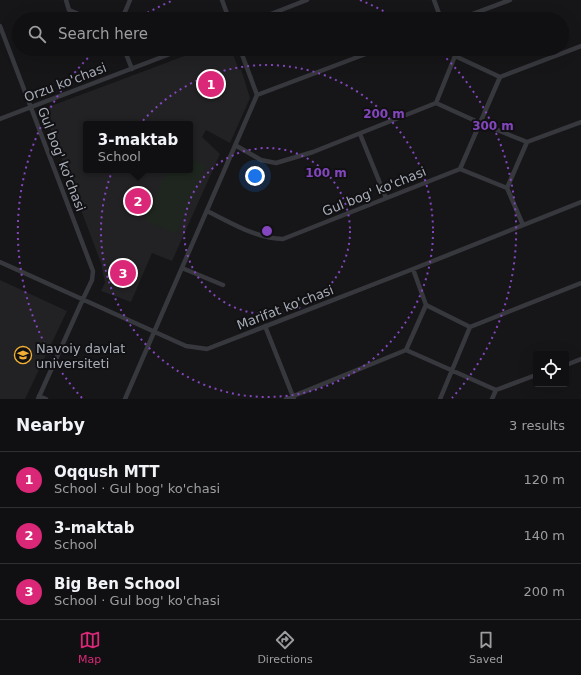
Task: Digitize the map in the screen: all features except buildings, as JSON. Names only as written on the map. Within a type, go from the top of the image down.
[{"type":"street","points":[[66,0],[69,10],[74,12]]},
{"type":"street","points":[[125,12],[130,0]]},
{"type":"street","points":[[222,0],[226,12]]},
{"type":"street","points":[[276,12],[307,0]]},
{"type":"street","points":[[434,0],[438,12]]},
{"type":"street","points":[[478,12],[510,0]]},
{"type":"street","name":"Gul bog' ko'chasi","points":[[0,26],[93,271],[92,280],[38,398]]},
{"type":"street","points":[[569,51],[581,46]]},
{"type":"street","points":[[127,56],[132,69]]},
{"type":"street","name":"Orzu ko'chasi","points":[[0,119],[165,56]]},
{"type":"street","points":[[126,399],[154,330],[257,95],[243,56]]},
{"type":"street","points":[[257,95],[360,56]]},
{"type":"street","points":[[235,145],[261,160],[276,163],[313,152],[360,134],[436,103],[455,56],[500,77]]},
{"type":"street","points":[[508,188],[460,169],[500,77],[555,56]]},
{"type":"street","points":[[436,103],[526,142],[581,122]]},
{"type":"street","points":[[360,134],[386,198]]},
{"type":"street","points":[[523,225],[508,188],[526,142]]},
{"type":"street","name":"Gul bog' ko'chasi","points":[[207,211],[260,235],[272,239],[283,239],[460,169]]},
{"type":"street","name":"Marifat ko'chasi","points":[[0,262],[154,330],[186,346],[207,349],[581,202]]},
{"type":"street","points":[[182,268],[223,285]]},
{"type":"street","points":[[413,269],[426,305],[470,327]]},
{"type":"street","points":[[440,399],[470,327],[581,283]]},
{"type":"street","points":[[286,399],[293,398],[406,350],[426,305]]},
{"type":"street","points":[[265,326],[293,398]]},
{"type":"street","points":[[406,350],[496,390],[533,376]]},
{"type":"street","points":[[569,363],[581,359]]},
{"type":"street","points":[[492,399],[496,390]]},
{"type":"street","points":[[38,398],[46,399]]},
{"type":"shaded area","points":[[184,56],[234,56],[239,70],[241,69],[250,98],[230,143],[206,130],[202,137],[220,154],[172,261],[152,253],[131,302],[101,291],[105,283],[101,263],[43,109]]},
{"type":"shaded area","points":[[193,160],[206,166],[176,234],[145,220],[166,173],[193,173]]},
{"type":"shaded area","name":"Navoiy davlat universiteti","points":[[0,280],[67,311],[25,399],[0,399]]},
{"type":"place","name":"Oqqush MTT","points":[[211,84]]},
{"type":"place","name":"3-maktab","points":[[138,201]]},
{"type":"place","name":"Big Ben School","points":[[123,273]]},
{"type":"place","name":"Navoiy davlat universiteti","points":[[23,355]]}]
